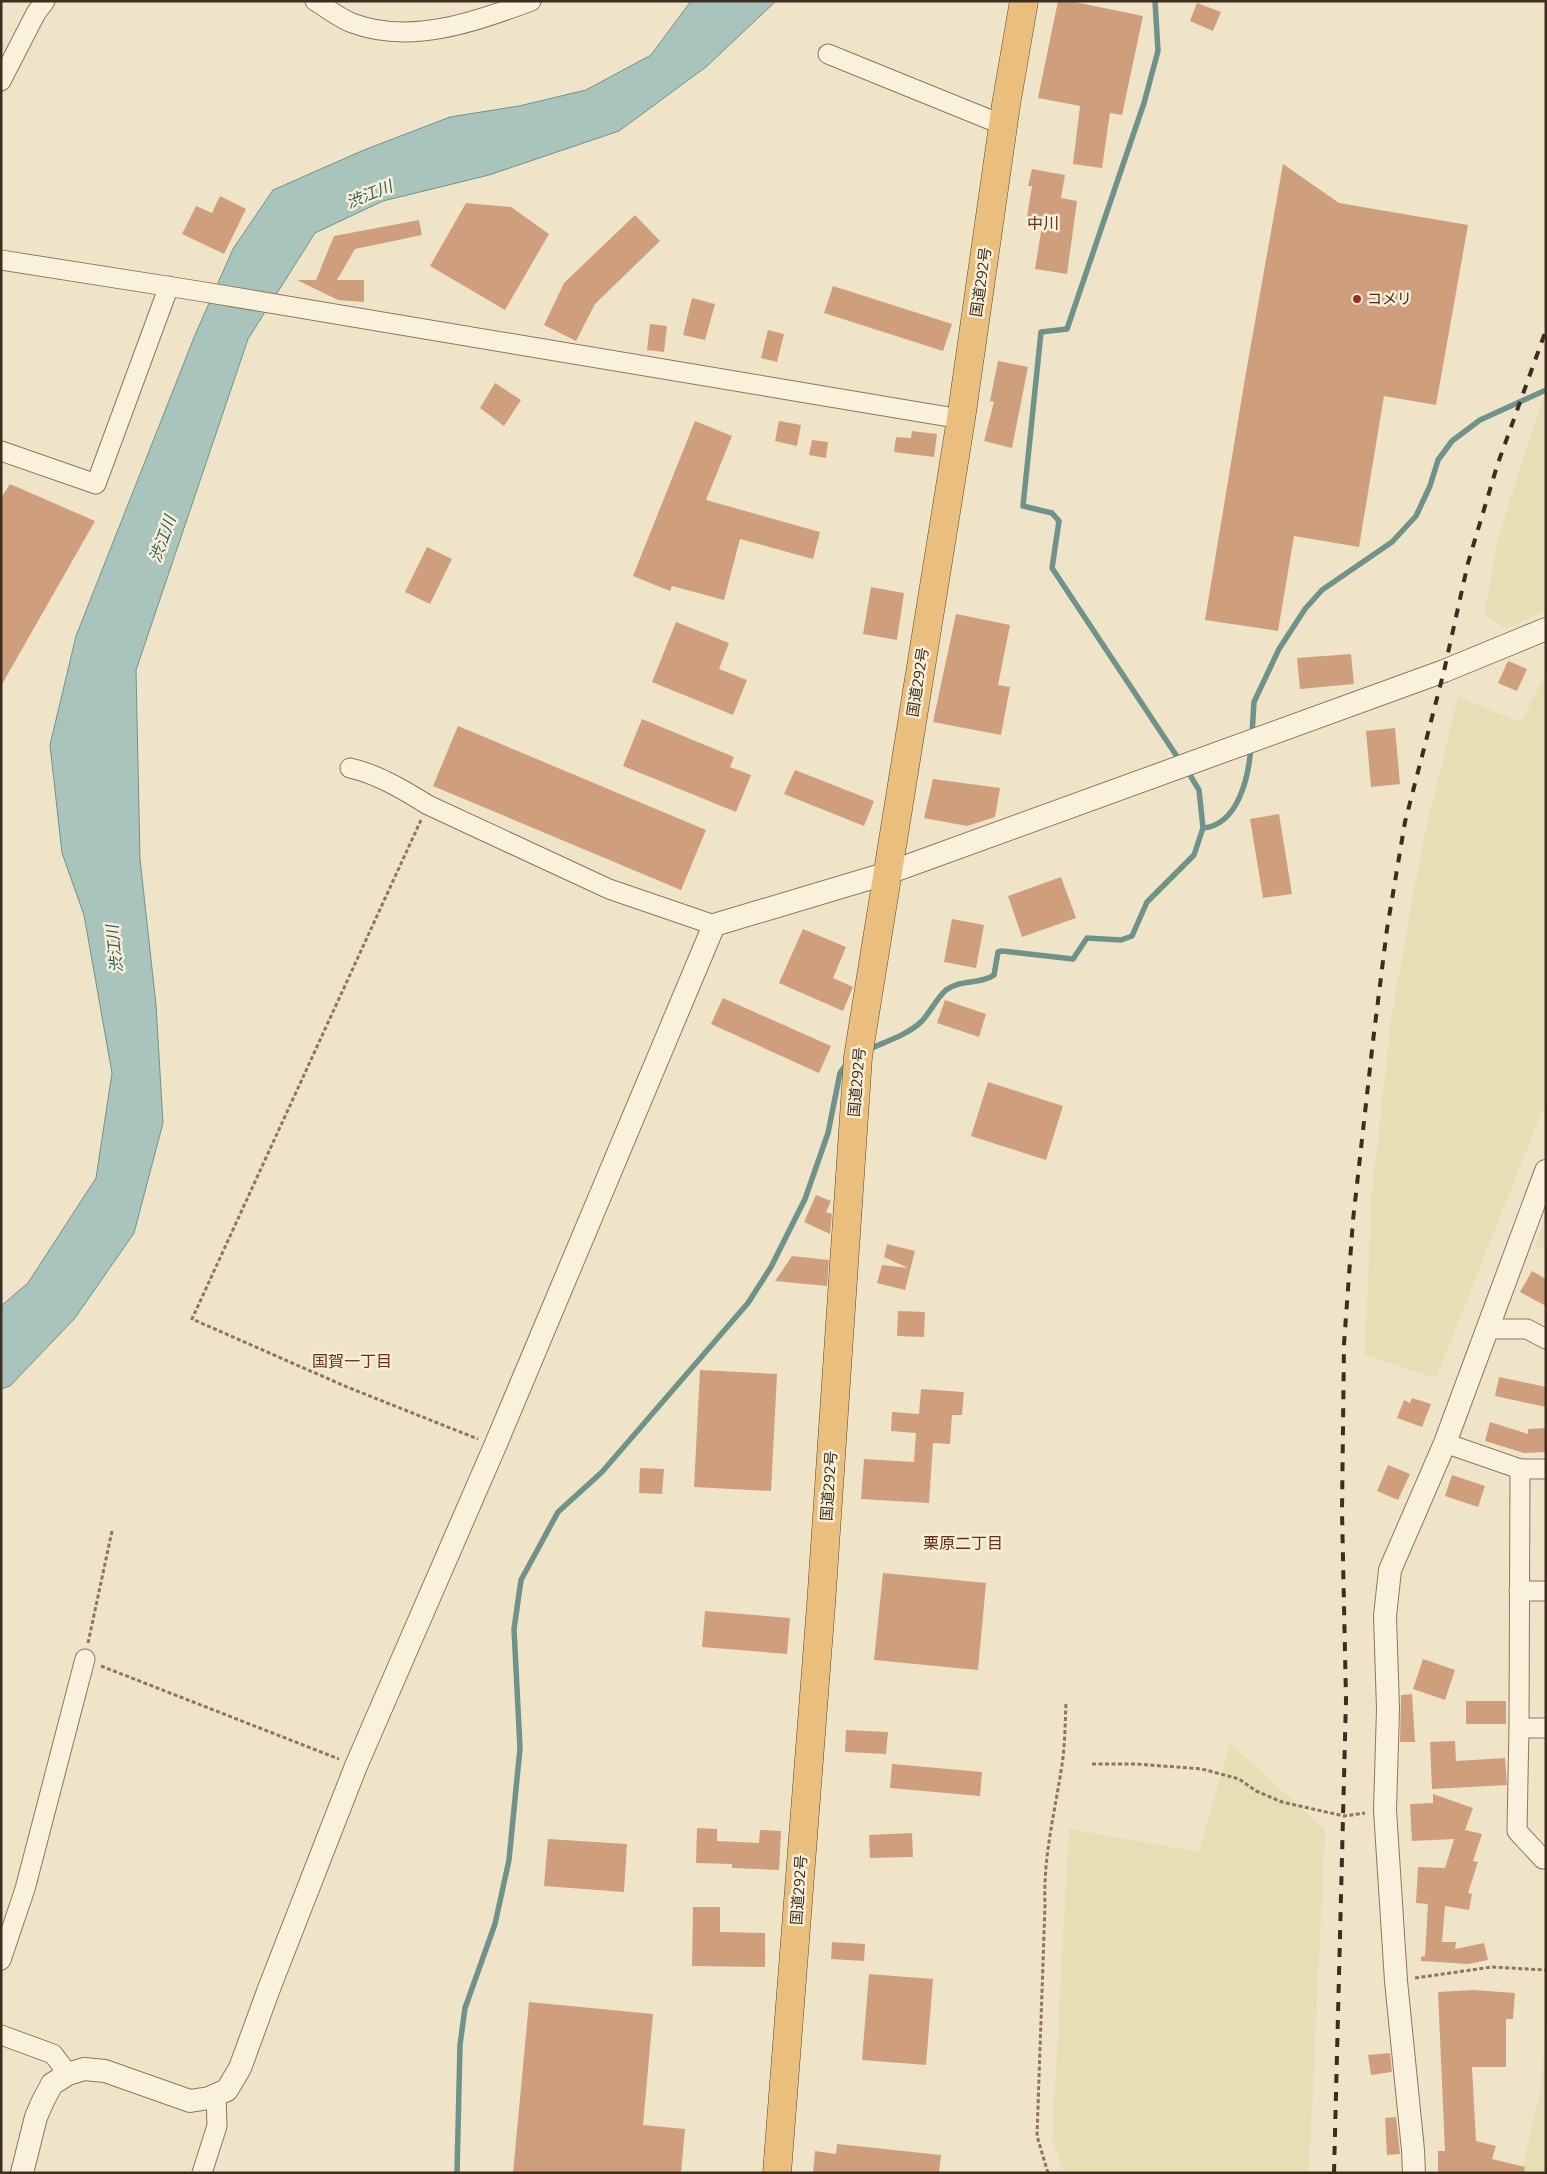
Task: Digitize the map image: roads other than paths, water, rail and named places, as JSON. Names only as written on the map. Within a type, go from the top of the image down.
[{"type":"highway","name":"国道292号","points":[[777,2173],[821,1605],[858,1057],[961,419],[1003,125],[1024,1]]},
{"type":"street","points":[[1,81],[36,13],[45,1]]},
{"type":"street","points":[[315,1],[351,22],[374,28],[415,33],[487,18],[531,1]]},
{"type":"street","points":[[828,54],[1003,125]]},
{"type":"street","points":[[1,260],[198,290],[961,419]]},
{"type":"street","points":[[1,451],[96,484],[168,286]]},
{"type":"street","points":[[350,768],[361,771],[408,793],[428,805],[609,889],[714,925],[888,873],[1444,671],[1546,629]]},
{"type":"street","points":[[22,2173],[36,2117],[43,2101],[52,2084],[68,2074],[84,2069],[105,2072],[190,2100],[209,2098],[227,2090],[240,2068],[356,1766],[495,1446],[714,925]]},
{"type":"street","points":[[1414,2173],[1414,2150],[1396,1980],[1386,1810],[1388,1709],[1385,1616],[1390,1570],[1445,1443],[1546,1171]]},
{"type":"street","points":[[1488,1330],[1527,1329],[1546,1339]]},
{"type":"street","points":[[1445,1443],[1520,1470],[1546,1469]]},
{"type":"street","points":[[1520,1470],[1520,1728],[1517,1831],[1543,1859],[1546,1859]]},
{"type":"street","points":[[1519,1591],[1546,1591]]},
{"type":"street","points":[[1,1960],[25,1889],[85,1659]]},
{"type":"street","points":[[1520,1728],[1546,1728]]},
{"type":"street","points":[[1,2035],[53,2054],[68,2074]]},
{"type":"street","points":[[202,2173],[216,2126],[216,2095]]},
{"type":"water","name":"渋江川","points":[[691,1],[776,1],[706,67],[619,131],[489,175],[383,201],[315,233],[248,339],[136,670],[140,859],[156,1005],[163,1123],[134,1233],[75,1318],[10,1386],[1,1389],[1,1306],[28,1283],[96,1178],[112,1073],[84,915],[62,853],[50,745],[76,636],[195,335],[233,249],[273,190],[364,150],[450,117],[519,106],[586,90],[651,55]]},
{"type":"waterway","points":[[1155,1],[1158,51],[1144,103],[1067,329],[1041,332],[1023,506],[1052,513],[1059,521],[1052,568],[1180,761]]},
{"type":"waterway","points":[[1252,734],[1254,702],[1279,649],[1305,609],[1322,590],[1392,542],[1416,516],[1430,486],[1438,460],[1452,441],[1480,420],[1546,390]]},
{"type":"waterway","points":[[1203,828],[1215,825],[1225,818],[1240,797],[1248,771],[1251,746]]},
{"type":"waterway","points":[[867,1050],[916,1026],[946,990],[957,984],[983,980],[994,975],[998,952],[1073,959],[1087,938],[1121,940],[1132,936],[1147,902],[1194,855],[1203,828],[1199,790],[1187,770]]},
{"type":"waterway","points":[[457,2173],[460,2045],[465,2008],[495,1924],[509,1860],[520,1748],[514,1629],[521,1580],[558,1512],[602,1472],[748,1303],[771,1267],[805,1199],[828,1133],[840,1073],[847,1063]]},
{"type":"railway","points":[[1334,2173],[1346,1699],[1342,1511],[1344,1344],[1353,1220],[1373,1041],[1387,929],[1405,822],[1444,671],[1468,563],[1497,466],[1546,330]]},
{"type":"place","name":"コメリ","points":[[1357,299]]},
{"type":"district","name":"中川","points":[[1043,223]]},
{"type":"district","name":"国賀一丁目","points":[[352,1361]]},
{"type":"district","name":"栗原二丁目","points":[[963,1543]]}]
